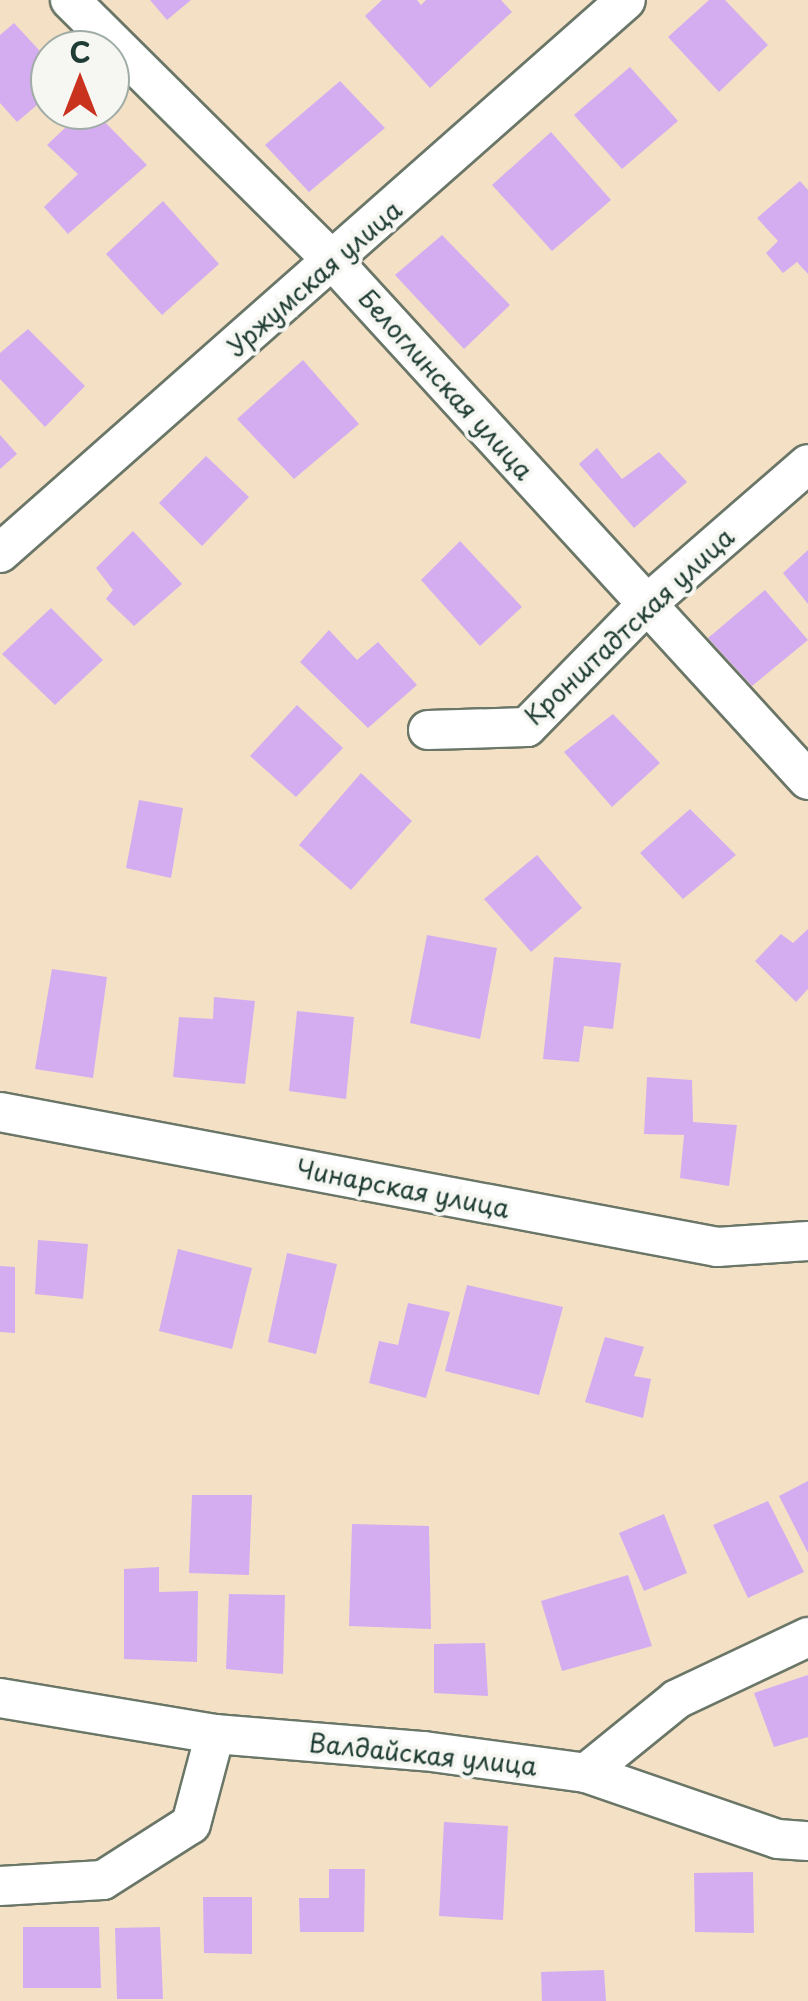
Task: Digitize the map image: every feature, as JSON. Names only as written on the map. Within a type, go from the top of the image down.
[{"type":"street","name":"Белоглинская улица","points":[[70,0],[334,262],[808,780]]},
{"type":"street","name":"Уржумская улица","points":[[0,553],[334,262],[626,0]]},
{"type":"street","name":"Кронштадтская улица","points":[[428,730],[526,727],[647,604],[808,464]]},
{"type":"street","name":"Чинарская улица","points":[[0,1112],[717,1247],[808,1240]]},
{"type":"street","points":[[586,1773],[676,1699],[808,1638]]},
{"type":"street","name":"Валдайская улица","points":[[0,1698],[215,1734],[424,1751],[586,1773],[778,1839],[808,1841]]},
{"type":"street","points":[[0,1886],[102,1880],[191,1824],[215,1734]]},
{"type":"building","points":[[150,0],[191,0],[167,20]]},
{"type":"building","points":[[382,0],[417,0],[421,5],[426,0],[501,0],[512,12],[430,88],[365,16]]},
{"type":"building","points":[[709,0],[725,0],[768,45],[719,92],[668,37]]},
{"type":"building","points":[[14,23],[30,40],[30,111],[17,122],[0,103],[0,35]]},
{"type":"building","points":[[630,67],[678,121],[622,169],[574,115]]},
{"type":"building","points":[[340,81],[385,128],[309,192],[265,145]]},
{"type":"building","points":[[63,130],[113,130],[147,165],[68,234],[44,207],[78,174],[47,145]]},
{"type":"building","points":[[551,132],[611,200],[552,251],[492,185]]},
{"type":"building","points":[[800,181],[808,190],[808,274],[797,262],[783,273],[766,253],[778,241],[757,218]]},
{"type":"building","points":[[163,201],[219,264],[162,315],[106,254]]},
{"type":"building","points":[[442,235],[510,305],[464,349],[395,275]]},
{"type":"building","points":[[28,329],[85,386],[45,427],[0,379],[0,353]]},
{"type":"building","points":[[303,360],[359,424],[294,479],[237,419]]},
{"type":"building","points":[[0,435],[17,454],[0,469]]},
{"type":"building","points":[[597,448],[622,479],[659,452],[687,482],[634,528],[579,464]]},
{"type":"building","points":[[206,456],[249,497],[202,546],[159,503]]},
{"type":"building","points":[[133,531],[182,584],[134,626],[106,599],[113,590],[96,568]]},
{"type":"building","points":[[460,541],[522,607],[480,646],[421,580]]},
{"type":"building","points":[[808,550],[808,604],[783,573]]},
{"type":"building","points":[[765,590],[808,640],[752,686],[708,638]]},
{"type":"building","points":[[51,608],[103,660],[55,705],[2,654]]},
{"type":"building","points":[[329,630],[357,660],[378,642],[417,685],[368,728],[300,662]]},
{"type":"building","points":[[297,705],[343,748],[296,797],[250,756]]},
{"type":"building","points":[[613,714],[660,763],[612,807],[564,752]]},
{"type":"building","points":[[361,773],[412,821],[351,890],[299,845]]},
{"type":"building","points":[[139,800],[183,808],[171,878],[126,868]]},
{"type":"building","points":[[690,809],[736,855],[683,899],[640,853]]},
{"type":"building","points":[[537,855],[582,908],[531,952],[484,899]]},
{"type":"building","points":[[808,929],[808,989],[796,1002],[755,961],[781,934],[793,943]]},
{"type":"building","points":[[427,935],[497,948],[480,1039],[410,1023]]},
{"type":"building","points":[[554,957],[621,963],[613,1029],[584,1026],[579,1062],[543,1059]]},
{"type":"building","points":[[52,969],[107,977],[93,1078],[35,1069]]},
{"type":"building","points":[[214,997],[255,1001],[245,1084],[173,1077],[179,1017],[213,1019]]},
{"type":"building","points":[[297,1011],[354,1017],[346,1099],[289,1091]]},
{"type":"building","points":[[647,1077],[692,1080],[693,1122],[737,1125],[729,1186],[680,1178],[684,1135],[644,1134]]},
{"type":"building","points":[[38,1240],[88,1244],[83,1299],[35,1294]]},
{"type":"building","points":[[178,1249],[252,1268],[232,1349],[159,1331]]},
{"type":"building","points":[[287,1253],[337,1264],[316,1354],[268,1342]]},
{"type":"building","points":[[0,1266],[15,1267],[15,1333],[0,1332]]},
{"type":"building","points":[[467,1285],[563,1307],[539,1395],[445,1371]]},
{"type":"building","points":[[408,1303],[450,1312],[426,1398],[369,1383],[379,1341],[398,1345]]},
{"type":"building","points":[[605,1337],[644,1347],[634,1376],[651,1379],[643,1418],[585,1402]]},
{"type":"building","points":[[808,1481],[808,1553],[779,1496]]},
{"type":"building","points":[[192,1495],[252,1495],[249,1575],[189,1573]]},
{"type":"building","points":[[768,1501],[804,1572],[748,1598],[713,1525]]},
{"type":"building","points":[[664,1514],[687,1573],[644,1591],[619,1533]]},
{"type":"building","points":[[352,1524],[429,1526],[431,1629],[349,1626]]},
{"type":"building","points":[[159,1567],[159,1592],[198,1591],[197,1662],[124,1659],[124,1569]]},
{"type":"building","points":[[628,1575],[652,1646],[562,1671],[541,1601]]},
{"type":"building","points":[[229,1594],[285,1595],[283,1674],[226,1669]]},
{"type":"building","points":[[485,1643],[488,1696],[434,1693],[434,1644]]},
{"type":"building","points":[[808,1675],[808,1737],[774,1747],[754,1693]]},
{"type":"building","points":[[444,1822],[508,1826],[503,1920],[439,1916]]},
{"type":"building","points":[[329,1869],[365,1869],[364,1932],[300,1932],[299,1898],[329,1898]]},
{"type":"building","points":[[753,1872],[754,1933],[695,1932],[694,1873]]},
{"type":"building","points":[[203,1897],[252,1897],[252,1954],[204,1953]]},
{"type":"building","points":[[23,1927],[99,1927],[101,1988],[23,1988]]},
{"type":"building","points":[[160,1927],[163,1999],[117,1999],[115,1928]]},
{"type":"building","points":[[604,1970],[606,2001],[542,2001],[541,1972]]}]
